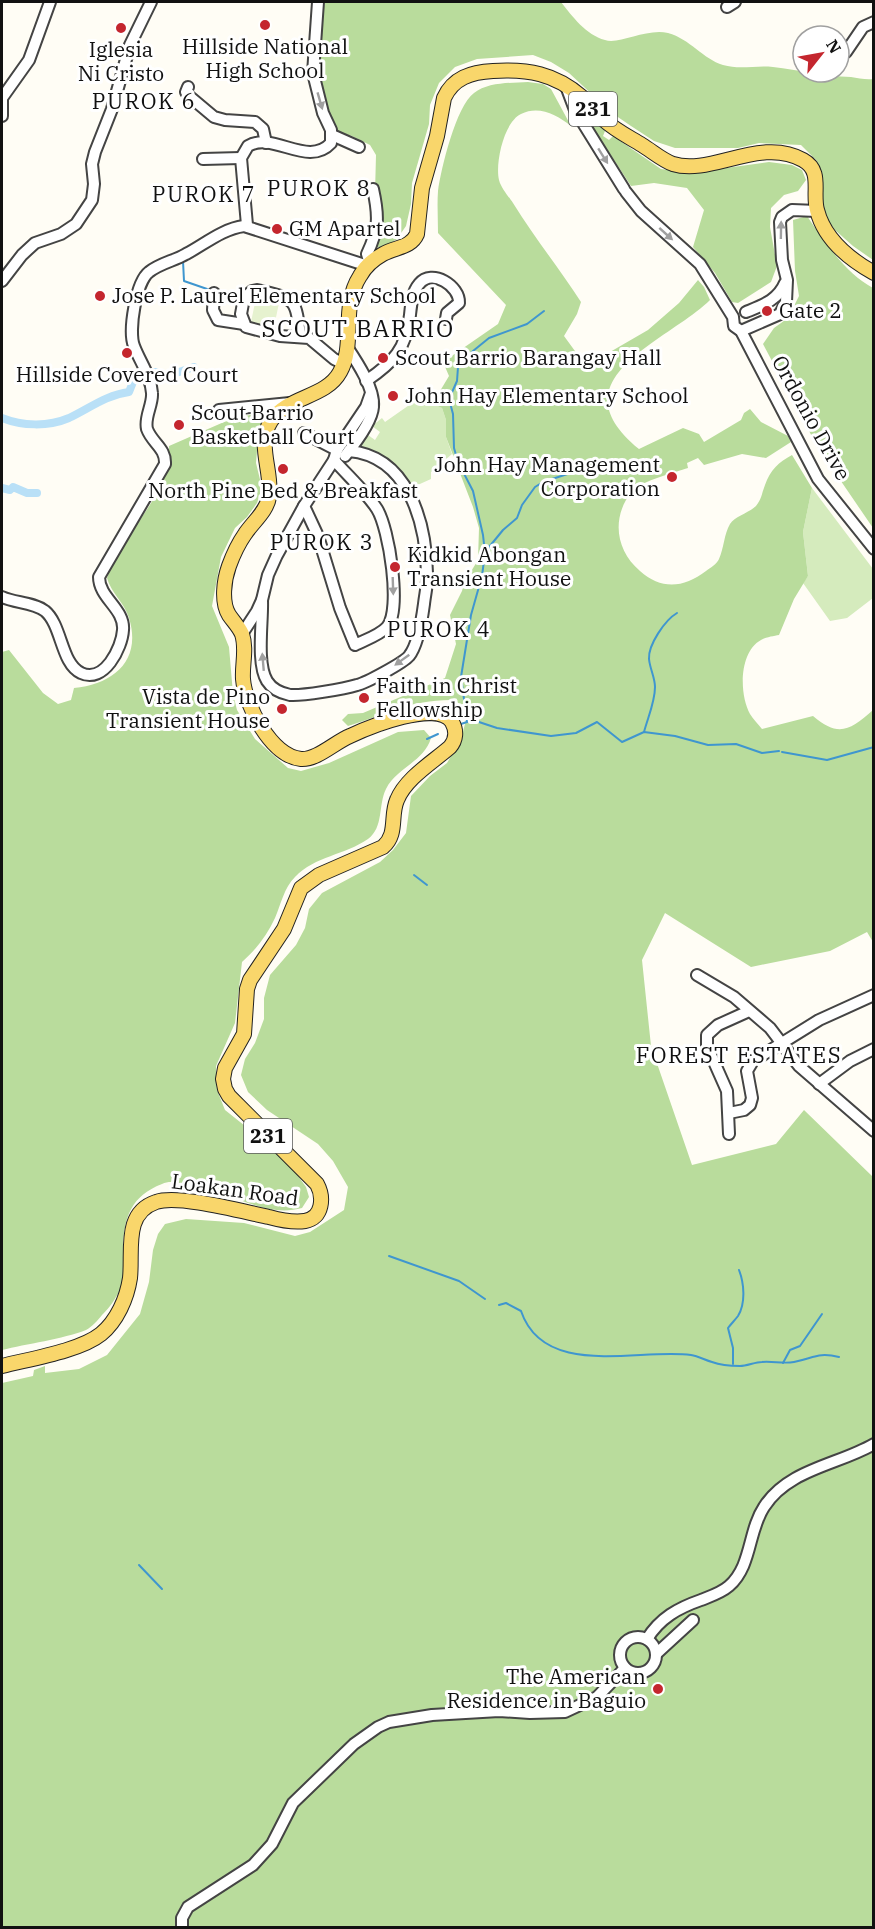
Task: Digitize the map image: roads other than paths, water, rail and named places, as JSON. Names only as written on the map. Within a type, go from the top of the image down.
[{"type":"main road","name":"Loakan Road","points":[[2,1366],[73,1347],[92,1340],[104,1332],[118,1313],[126,1294],[130,1277],[132,1232],[135,1220],[140,1212],[156,1202],[177,1199],[286,1221],[306,1221],[318,1212],[322,1197],[317,1184],[237,1106],[225,1089],[223,1079],[225,1068],[244,1034],[250,980],[284,929],[302,888],[319,875],[383,847],[389,842],[392,837],[397,799],[408,785],[450,747],[456,738],[454,728],[446,717],[429,712],[416,714],[349,736],[312,757],[301,759],[275,744],[256,720],[247,701],[243,676],[245,653],[242,634],[225,608],[225,588],[228,570],[243,536],[266,507],[270,495],[266,454],[267,428],[279,412],[333,382],[344,363],[348,312],[351,296],[360,276],[383,254],[411,242],[417,234],[422,188],[437,136],[444,98],[453,84],[460,78],[476,73],[517,70],[543,75],[581,96],[611,125],[672,164],[692,166],[770,152],[787,154],[803,160],[809,164],[815,175],[817,212],[835,243],[856,262],[873,273]]},
{"type":"street","points":[[2,116],[2,98],[29,60],[50,2]]},
{"type":"street","points":[[2,281],[22,255],[35,243],[61,234],[76,224],[92,200],[94,184],[92,164],[95,152],[133,38],[151,2]]},
{"type":"street","points":[[247,225],[242,158],[245,150],[251,144],[266,143],[303,151],[316,151],[332,143],[332,135],[323,112],[313,73],[318,2]]},
{"type":"street","points":[[851,44],[863,27],[873,22]]},
{"type":"street","name":"Ordonio Drive","points":[[566,86],[575,110],[625,191],[641,211],[699,264],[733,317],[734,326],[746,328]]},
{"type":"street","points":[[188,87],[186,92],[189,96],[214,117],[255,122],[263,129],[266,143]]},
{"type":"street","points":[[332,135],[358,147]]},
{"type":"street","points":[[203,159],[242,158]]},
{"type":"street","points":[[2,597],[34,606],[47,613],[59,634],[67,655],[78,672],[84,675],[98,673],[112,660],[122,641],[123,623],[100,586],[100,572],[165,464],[166,457],[146,425],[153,394],[149,378],[133,343],[132,330],[139,287],[147,273],[157,267],[184,255],[231,228],[247,225],[369,265],[367,254],[375,237],[378,221],[373,189]]},
{"type":"street","points":[[746,328],[780,314],[786,302],[787,280],[782,260],[780,222],[787,212],[792,210],[817,212]]},
{"type":"street","points":[[366,381],[390,364],[403,346],[414,294],[420,282],[425,279],[439,279],[457,292],[459,303],[447,313],[446,319]]},
{"type":"street","points":[[733,317],[740,312],[763,305],[778,295],[787,280]]},
{"type":"street","points":[[300,337],[295,304],[285,297],[257,290],[244,298],[241,314],[246,327],[257,332],[300,337],[314,342],[328,354],[344,363]]},
{"type":"street","points":[[214,293],[213,310],[218,320],[244,324]]},
{"type":"street","name":"Ordonio Drive","points":[[746,312],[751,317],[746,328],[818,479],[873,549]]},
{"type":"street","points":[[335,455],[344,456],[349,451],[372,414],[371,393],[361,368],[347,347]]},
{"type":"street","points":[[242,634],[257,611],[268,575],[304,506],[366,407],[371,393]]},
{"type":"street","points":[[219,410],[296,402]]},
{"type":"street","points":[[304,433],[335,455],[376,509],[392,560],[393,616],[384,630],[355,645],[340,608],[318,536],[304,506]]},
{"type":"street","points":[[262,600],[261,643],[264,675],[271,686],[282,693],[301,695],[357,685],[410,655],[423,616],[427,587],[426,556],[421,523],[407,490],[390,469],[370,455],[349,451]]},
{"type":"street","points":[[697,975],[725,991],[770,1028],[799,1066],[873,1131]]},
{"type":"street","points":[[729,1113],[744,1110],[750,1105],[752,1098],[747,1076],[749,1066],[782,1042],[835,1012],[873,995]]},
{"type":"street","points":[[729,1134],[727,1091],[724,1079],[707,1046],[707,1035],[718,1025],[749,1011]]},
{"type":"street","points":[[819,1084],[850,1060],[873,1049]]},
{"type":"street","points":[[647,1640],[660,1622],[672,1612],[714,1595],[732,1583],[745,1561],[761,1513],[777,1492],[817,1467],[873,1444]]},
{"type":"street","points":[[656,1654],[693,1620]]},
{"type":"street","points":[[634,1638],[647,1640],[656,1654],[655,1661],[646,1671],[639,1673],[626,1668],[620,1656],[624,1644],[634,1638]]},
{"type":"street","points":[[182,1928],[183,1914],[188,1907],[253,1865],[277,1836],[292,1803],[354,1744],[378,1727],[389,1722],[432,1715],[500,1711],[565,1712],[597,1697],[626,1668]]},
{"type":"waterway","points":[[183,261],[184,281],[210,290]]},
{"type":"waterway","points":[[467,721],[461,677],[471,615],[482,576],[485,553],[473,491],[458,462],[454,448],[453,414],[449,399],[457,381],[458,367],[473,351],[489,338],[527,324],[544,311]]},
{"type":"waterway","points":[[148,374],[156,372],[167,376],[194,367]]},
{"type":"waterway","points":[[2,418],[18,423],[35,424],[61,421],[105,399],[129,392],[133,382],[142,376]]},
{"type":"waterway","points":[[485,552],[503,530],[517,518],[522,505],[535,487],[543,482],[598,464]]},
{"type":"waterway","points":[[2,488],[10,490],[13,487],[27,493],[37,493]]},
{"type":"waterway","points":[[644,732],[655,693],[649,653],[658,633],[677,613]]},
{"type":"waterway","points":[[458,725],[473,720],[497,728],[551,736],[576,733],[597,722],[622,742],[644,732],[675,736],[708,745],[736,744],[762,753],[779,751]]},
{"type":"waterway","points":[[427,739],[438,734]]},
{"type":"waterway","points":[[782,752],[827,760],[874,747]]},
{"type":"waterway","points":[[414,875],[427,885]]},
{"type":"waterway","points":[[389,1256],[459,1281],[485,1299]]},
{"type":"waterway","points":[[733,1364],[733,1348],[728,1328],[741,1311],[743,1287],[739,1270]]},
{"type":"waterway","points":[[499,1305],[506,1303],[521,1311],[533,1332],[550,1346],[571,1353],[595,1356],[691,1355],[718,1364],[737,1366],[762,1362],[790,1363],[821,1355],[839,1357]]},
{"type":"waterway","points":[[783,1363],[790,1350],[800,1346],[822,1314]]},
{"type":"waterway","points":[[139,1565],[162,1589]]},
{"type":"place","name":"Hillside National High School","points":[[265,25]]},
{"type":"place","name":"Iglesia Ni Cristo","points":[[121,28]]},
{"type":"place","name":"GM Apartel","points":[[277,229]]},
{"type":"place","name":"Jose P. Laurel Elementary School","points":[[100,296]]},
{"type":"place","name":"Gate 2","points":[[767,311]]},
{"type":"place","name":"Hillside Covered Court","points":[[127,353]]},
{"type":"place","name":"Scout Barrio Barangay Hall","points":[[383,358]]},
{"type":"place","name":"John Hay Elementary School","points":[[393,396]]},
{"type":"place","name":"Scout Barrio Basketball Court","points":[[179,425]]},
{"type":"place","name":"North Pine Bed & Breakfast","points":[[283,469]]},
{"type":"place","name":"John Hay Management Corporation","points":[[672,477]]},
{"type":"place","name":"Kidkid Abongan Transient House","points":[[395,567]]},
{"type":"place","name":"Faith in Christ Fellowship","points":[[364,698]]},
{"type":"place","name":"Vista de Pino Transient House","points":[[282,709]]},
{"type":"place","name":"The American Residence in Baguio","points":[[658,1689]]},
{"type":"district","name":"PUROK 6","points":[[144,101]]},
{"type":"district","name":"PUROK 8","points":[[319,188]]},
{"type":"district","name":"PUROK 7","points":[[204,194]]},
{"type":"district","name":"SCOUT BARRIO","points":[[358,329]]},
{"type":"district","name":"PUROK 3","points":[[322,542]]},
{"type":"district","name":"PUROK 4","points":[[439,629]]},
{"type":"district","name":"FOREST ESTATES","points":[[739,1055]]}]
